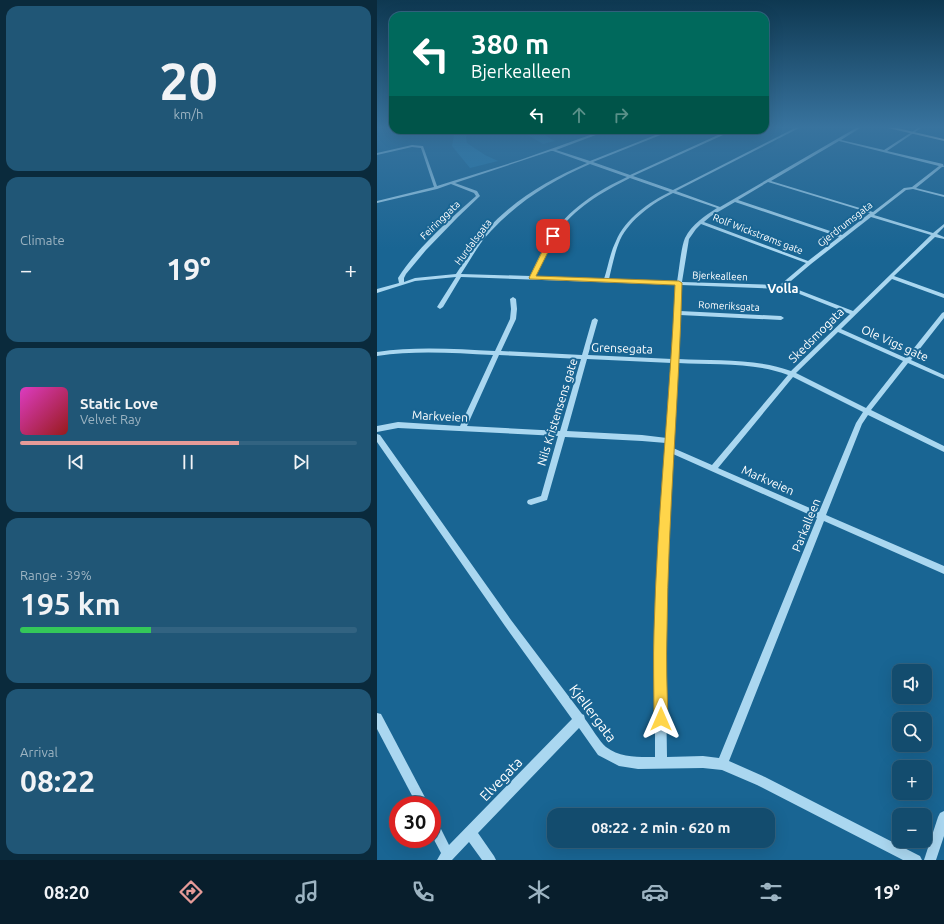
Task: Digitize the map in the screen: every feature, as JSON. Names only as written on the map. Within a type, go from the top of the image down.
[{"type":"street","points":[[429,168],[436,188]]},
{"type":"street","points":[[377,202],[453,184],[503,168]]},
{"type":"street","name":"Hurdalsgata","points":[[459,275],[485,236],[508,212],[544,186],[580,168]]},
{"type":"street","points":[[604,168],[719,208]]},
{"type":"street","points":[[532,278],[550,240],[569,216],[600,192],[648,168]]},
{"type":"street","points":[[606,280],[618,240],[626,228],[644,209],[672,192],[719,168]]},
{"type":"street","points":[[661,763],[660,631],[677,313],[679,283],[685,245],[690,233],[700,222],[719,208],[790,168]]},
{"type":"street","name":"Gjerdrumsgata","points":[[781,287],[809,263],[905,189],[913,188],[939,168]]},
{"type":"street","points":[[767,181],[944,238]]},
{"type":"street","name":"Feiringgata","points":[[402,283],[401,278],[403,273],[423,249],[478,196],[477,192],[453,184]]},
{"type":"street","points":[[913,188],[944,196]]},
{"type":"street","points":[[734,200],[843,237]]},
{"type":"street","name":"Rolf Wickstrøms gate","points":[[700,222],[809,263]]},
{"type":"street","name":"Skedsmogata","points":[[713,469],[792,374],[944,225]]},
{"type":"street","points":[[440,307],[459,275]]},
{"type":"street","name":"Bjerkealleen","points":[[377,291],[402,283],[459,275],[781,287],[795,290],[854,313]]},
{"type":"street","points":[[891,277],[944,296]]},
{"type":"street","points":[[461,429],[513,319],[513,299]]},
{"type":"street","name":"Romeriksgata","points":[[677,313],[781,318]]},
{"type":"street","name":"Parkalleen","points":[[722,764],[822,518],[849,446],[867,411],[944,314]]},
{"type":"street","name":"Nils Kristensens gate","points":[[531,502],[544,498],[559,442],[563,434],[586,357],[595,320]]},
{"type":"street","name":"Ole Vigs gate","points":[[837,330],[944,377]]},
{"type":"street","name":"Grensegata","points":[[377,354],[415,350],[761,365],[776,368],[792,374],[944,449]]},
{"type":"street","name":"Markveien","points":[[377,429],[397,425],[642,438],[670,441]]},
{"type":"street","name":"Kjellergata","points":[[377,436],[508,623],[580,719],[602,751],[619,760],[638,764],[703,762],[722,764],[758,779],[916,860]]},
{"type":"street","name":"Markveien","points":[[670,450],[822,518],[944,570]]},
{"type":"street","points":[[377,718],[418,796]]},
{"type":"street","name":"Elvegata","points":[[446,857],[580,719]]},
{"type":"street","points":[[930,860],[944,817]]},
{"type":"street","points":[[470,833],[490,860]]},
{"type":"street","points":[[441,845],[446,857]]},
{"type":"district","name":"Volla","points":[[783,288]]},
{"type":"route","points":[[553,236],[539,261],[532,278],[679,283],[660,631],[661,719]]}]
